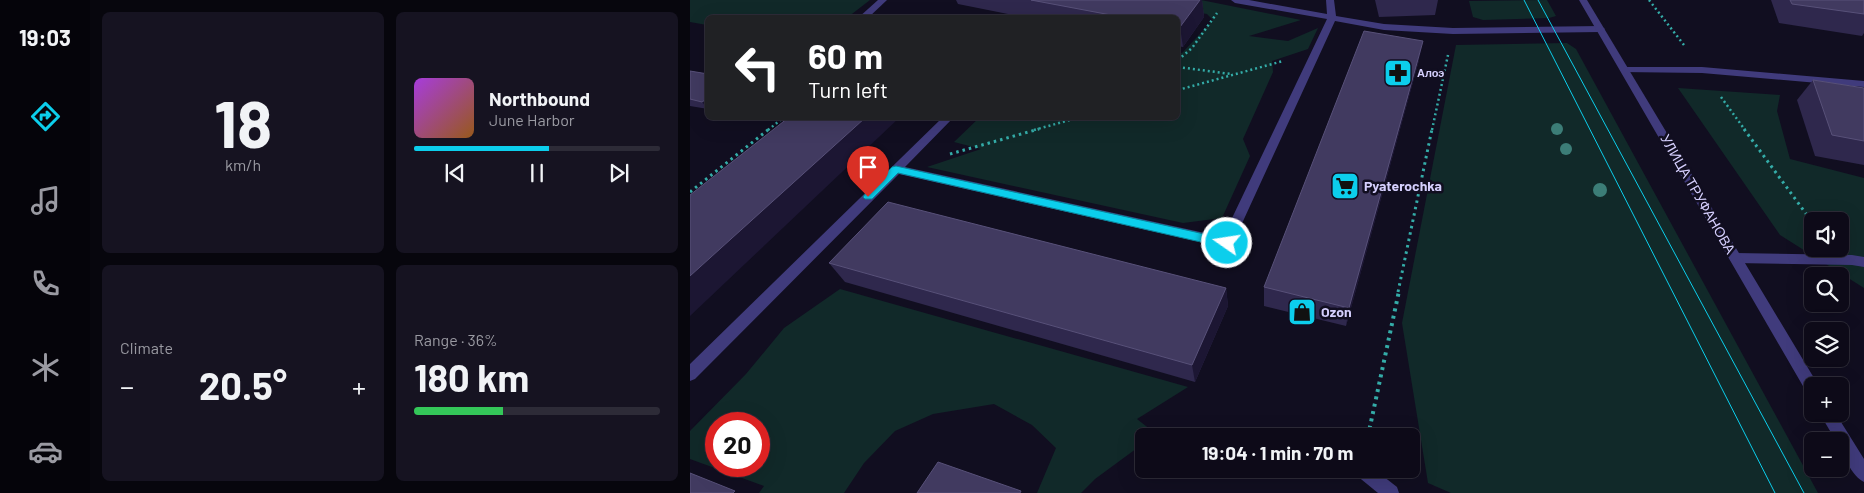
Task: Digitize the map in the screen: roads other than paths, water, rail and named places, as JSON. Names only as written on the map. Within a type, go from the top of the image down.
[{"type":"street","points":[[866,15],[884,0]]},
{"type":"street","points":[[1235,0],[1384,27],[1453,31],[1600,29]]},
{"type":"street","points":[[896,169],[1227,243],[1332,18],[1330,0]]},
{"type":"street","name":"УЛИЦА ТРУФАНОВА","points":[[1583,0],[1805,377]]},
{"type":"street","points":[[1625,70],[1702,70],[1864,84]]},
{"type":"street","points":[[690,374],[946,120]]},
{"type":"street","points":[[1735,258],[1852,260],[1864,262]]},
{"type":"street","points":[[1833,422],[1864,474]]},
{"type":"street","points":[[1373,478],[1391,493]]},
{"type":"tram line","points":[[1524,0],[1775,493]]},
{"type":"tram line","points":[[1538,0],[1804,493]]},
{"type":"place","name":"Алоэ","points":[[1398,73]]},
{"type":"place","name":"Pyaterochka","points":[[1345,186]]},
{"type":"place","name":"Ozon","points":[[1302,312]]}]
